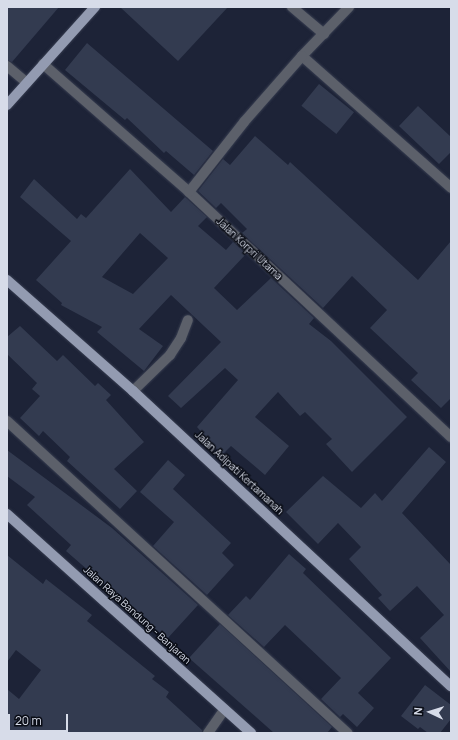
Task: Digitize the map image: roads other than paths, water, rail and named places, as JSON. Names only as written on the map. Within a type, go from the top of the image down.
[{"type":"main road","points":[[7,105],[95,7]]},
{"type":"main road","name":"Jalan Adipati Kertamanah","points":[[7,280],[133,391],[451,686]]},
{"type":"main road","name":"Jalan Raya Bandung - Banjaran","points":[[7,514],[251,733]]},
{"type":"street","points":[[292,7],[324,34]]},
{"type":"street","points":[[189,192],[244,122],[302,56],[349,7]]},
{"type":"street","points":[[302,56],[451,188]]},
{"type":"street","name":"Jalan Korpri Utama","points":[[43,64],[189,192],[451,437]]},
{"type":"street","points":[[7,66],[27,83]]},
{"type":"street","points":[[133,391],[170,355],[181,338],[188,320]]},
{"type":"street","points":[[7,421],[348,733]]},
{"type":"street","points":[[208,733],[225,709]]}]
